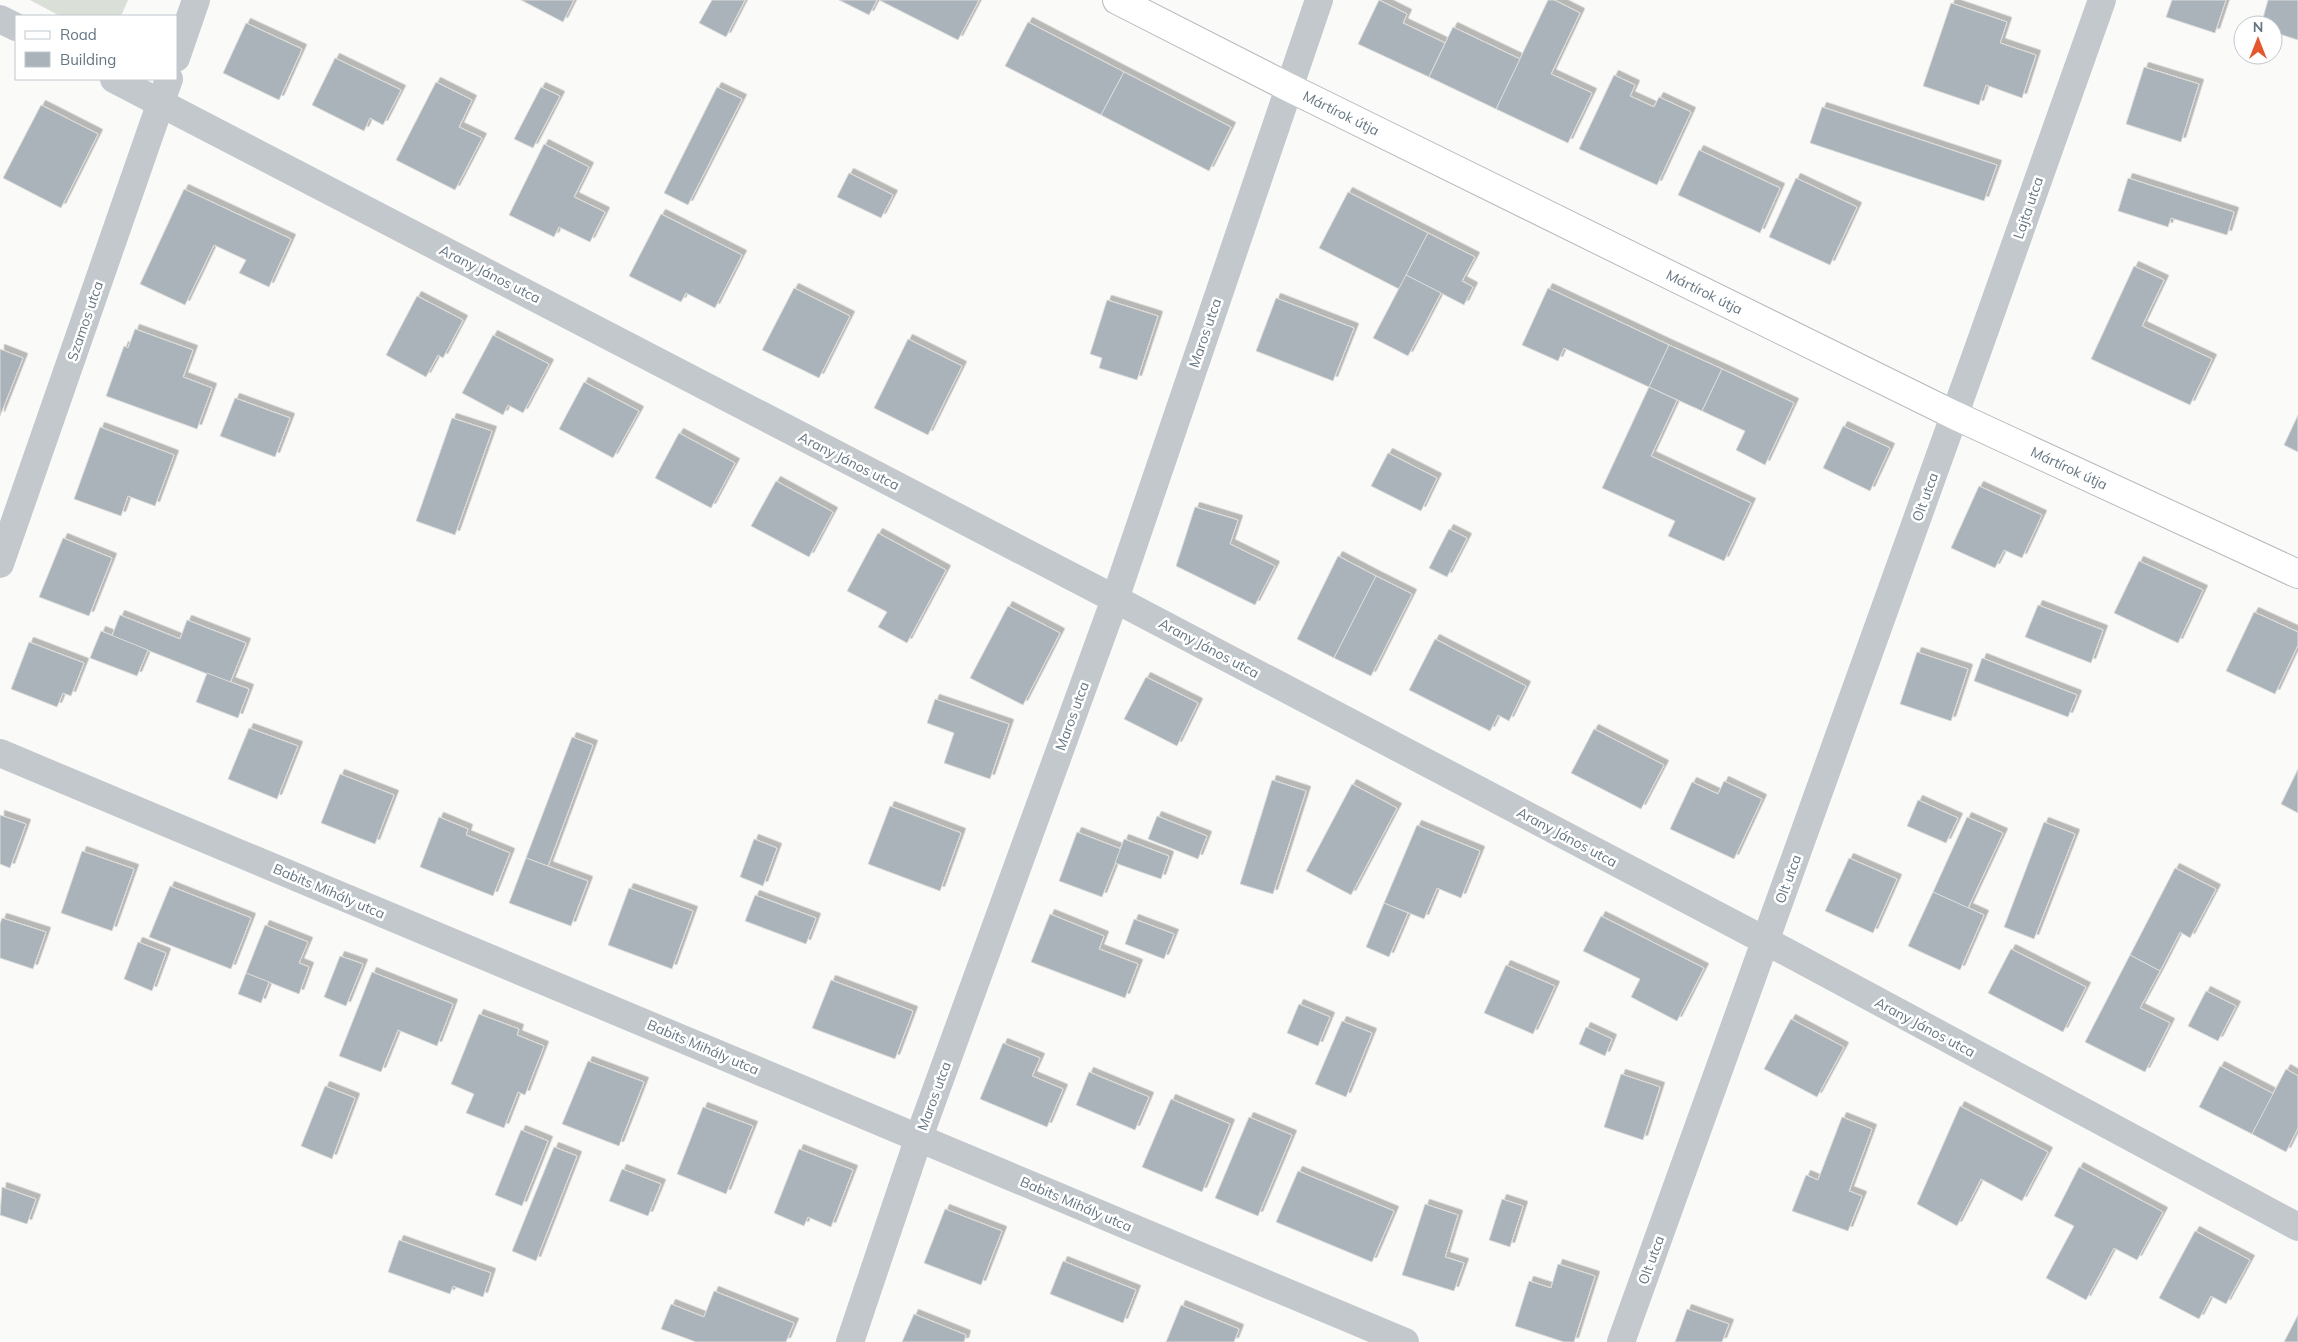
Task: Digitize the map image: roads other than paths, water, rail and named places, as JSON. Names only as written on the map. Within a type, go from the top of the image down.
[{"type":"main road","name":"Mártírok útja","points":[[1118,0],[1288,87],[1954,415],[2298,574]]},
{"type":"street","points":[[178,52],[196,0]]},
{"type":"street","name":"Maros utca","points":[[850,1342],[919,1137],[1115,599],[1319,0]]},
{"type":"street","name":"Lajta utca","points":[[1954,415],[2102,0]]},
{"type":"street","points":[[0,19],[15,26]]},
{"type":"street","name":"Arany János utca","points":[[118,80],[165,91],[1115,599],[1766,941],[2298,1227]]},
{"type":"street","name":"Szamos utca","points":[[0,564],[165,91]]},
{"type":"street","name":"Olt utca","points":[[1621,1342],[1954,415]]},
{"type":"street","name":"Babits Mihály utca","points":[[0,753],[1405,1342]]}]
